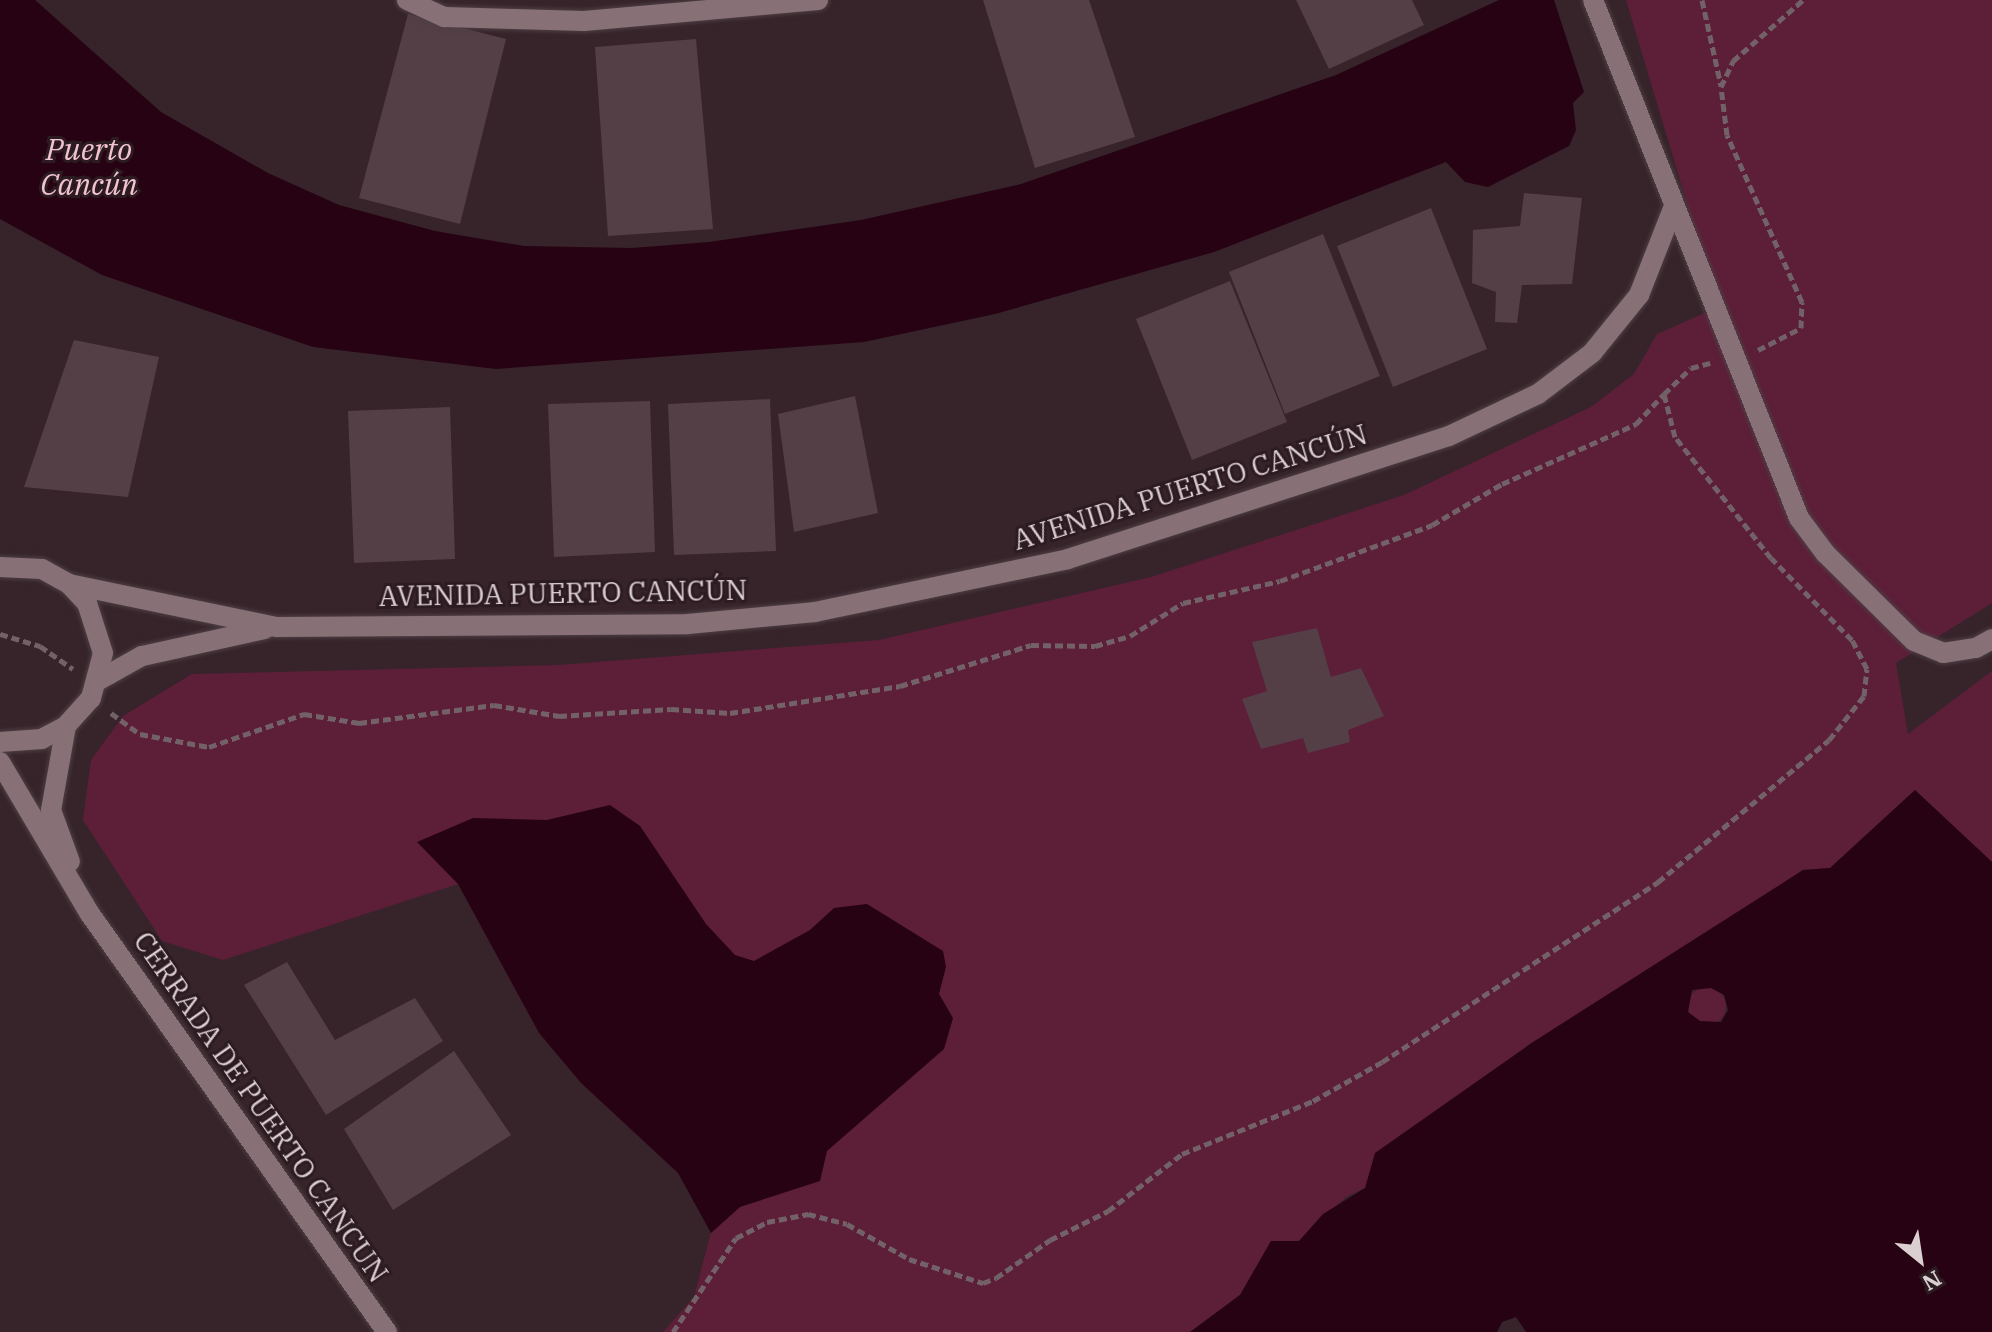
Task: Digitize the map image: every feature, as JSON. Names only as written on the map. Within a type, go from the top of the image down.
[{"type":"street","points":[[407,0],[444,17],[584,21],[818,0]]},
{"type":"street","points":[[1593,0],[1799,518],[1825,553],[1914,641],[1943,653],[1976,648],[1992,639]]},
{"type":"street","name":"AVENIDA PUERTO CANCÚN","points":[[96,686],[142,656],[277,627],[688,624],[815,612],[1068,559],[1449,436],[1538,394],[1592,353],[1639,295],[1674,206]]},
{"type":"street","name":"AVENIDA PUERTO CANCÚN","points":[[4,563],[42,569],[69,584],[277,627]]},
{"type":"street","points":[[0,742],[42,739],[66,726],[96,686],[103,653],[98,627],[87,603],[69,584]]},
{"type":"street","name":"CERRADA DE PUERTO CANCUN","points":[[66,726],[51,810],[90,914]]},
{"type":"street","name":"CERRADA DE PUERTO CANCUN","points":[[0,762],[90,914],[387,1332]]},
{"type":"path","points":[[0,634],[61,656],[96,686],[111,712],[140,734],[209,747],[304,714],[359,723],[494,705],[559,716],[671,709],[730,713],[900,686],[1031,645],[1095,646],[1130,636],[1183,603],[1280,581],[1432,525],[1502,484],[1636,424],[1691,368],[1734,356],[1801,328],[1802,302],[1727,135],[1721,87],[1702,0]]},
{"type":"path","points":[[1721,87],[1733,61],[1803,0]]},
{"type":"path","points":[[673,1332],[736,1238],[767,1222],[808,1214],[847,1224],[909,1259],[983,1283],[996,1278],[1050,1240],[1108,1211],[1182,1154],[1313,1101],[1382,1062],[1658,882],[1748,813],[1829,740],[1864,696],[1867,669],[1852,640],[1771,558],[1702,474],[1675,437],[1664,394]]},
{"type":"shaded area","points":[[1626,0],[1992,0],[1992,603],[1896,663],[1908,734],[1992,671],[1992,862],[1915,790],[1830,868],[1803,870],[1365,1188],[1346,1197],[1299,1241],[1271,1241],[1240,1295],[1190,1332],[663,1332],[694,1297],[711,1232],[678,1173],[581,1083],[539,1033],[458,884],[223,960],[162,941],[83,820],[91,760],[123,716],[192,674],[558,665],[879,640],[1151,577],[1404,495],[1591,407],[1634,374],[1657,334],[1718,307]]},
{"type":"shaded area","points":[[1707,987],[1720,993],[1726,1006],[1720,1019],[1707,1025],[1694,1019],[1688,1006],[1694,993]]},
{"type":"water","name":"Puerto Cancún","points":[[0,0],[35,0],[161,112],[268,173],[339,205],[435,231],[524,246],[632,248],[709,242],[861,220],[1021,184],[1336,75],[1499,0],[1554,0],[1584,92],[1573,103],[1576,130],[1569,146],[1488,187],[1465,182],[1446,162],[1214,252],[995,314],[864,342],[496,369],[313,347],[102,275],[0,219]]},
{"type":"water","points":[[1915,790],[1992,862],[1992,1332],[1526,1332],[1516,1317],[1502,1322],[1497,1332],[1190,1332],[1240,1295],[1271,1241],[1299,1241],[1323,1214],[1365,1188],[1375,1153],[1533,1042],[1803,870],[1830,868]],"holes":[[[1711,988],[1724,995],[1728,1010],[1721,1022],[1700,1021],[1688,1012],[1692,990]]]},
{"type":"water","points":[[610,805],[640,826],[706,924],[735,955],[754,961],[810,930],[834,908],[867,904],[943,951],[946,967],[939,994],[953,1018],[944,1049],[827,1151],[820,1181],[740,1207],[711,1233],[678,1173],[581,1083],[539,1033],[458,884],[417,842],[473,818],[547,820]]},
{"type":"building","points":[[983,0],[1089,0],[1135,137],[1035,168]]},
{"type":"building","points":[[1296,0],[1412,0],[1424,25],[1329,69]]},
{"type":"building","points":[[408,14],[506,39],[460,224],[359,198]]},
{"type":"building","points":[[696,39],[713,229],[608,236],[595,47]]},
{"type":"building","points":[[1524,193],[1582,198],[1572,284],[1522,285],[1517,323],[1495,322],[1496,292],[1472,283],[1473,230],[1520,226]]},
{"type":"building","points":[[1431,208],[1487,349],[1393,387],[1337,246]]},
{"type":"building","points":[[1323,234],[1380,376],[1285,414],[1229,272]]},
{"type":"building","points":[[1230,281],[1287,422],[1192,460],[1136,319]]},
{"type":"building","points":[[74,340],[159,357],[128,497],[24,487]]},
{"type":"building","points":[[855,396],[878,513],[794,532],[778,414]]},
{"type":"building","points":[[770,399],[776,551],[674,555],[668,404]]},
{"type":"building","points":[[650,401],[655,552],[554,557],[548,404]]},
{"type":"building","points":[[450,407],[455,559],[354,563],[348,411]]},
{"type":"building","points":[[1317,628],[1331,677],[1361,668],[1384,716],[1348,730],[1350,742],[1308,753],[1303,738],[1261,749],[1242,699],[1267,691],[1252,642]]},
{"type":"building","points":[[287,962],[335,1040],[415,998],[443,1041],[326,1115],[244,985]]},
{"type":"building","points":[[454,1051],[511,1135],[393,1210],[344,1129]]}]
